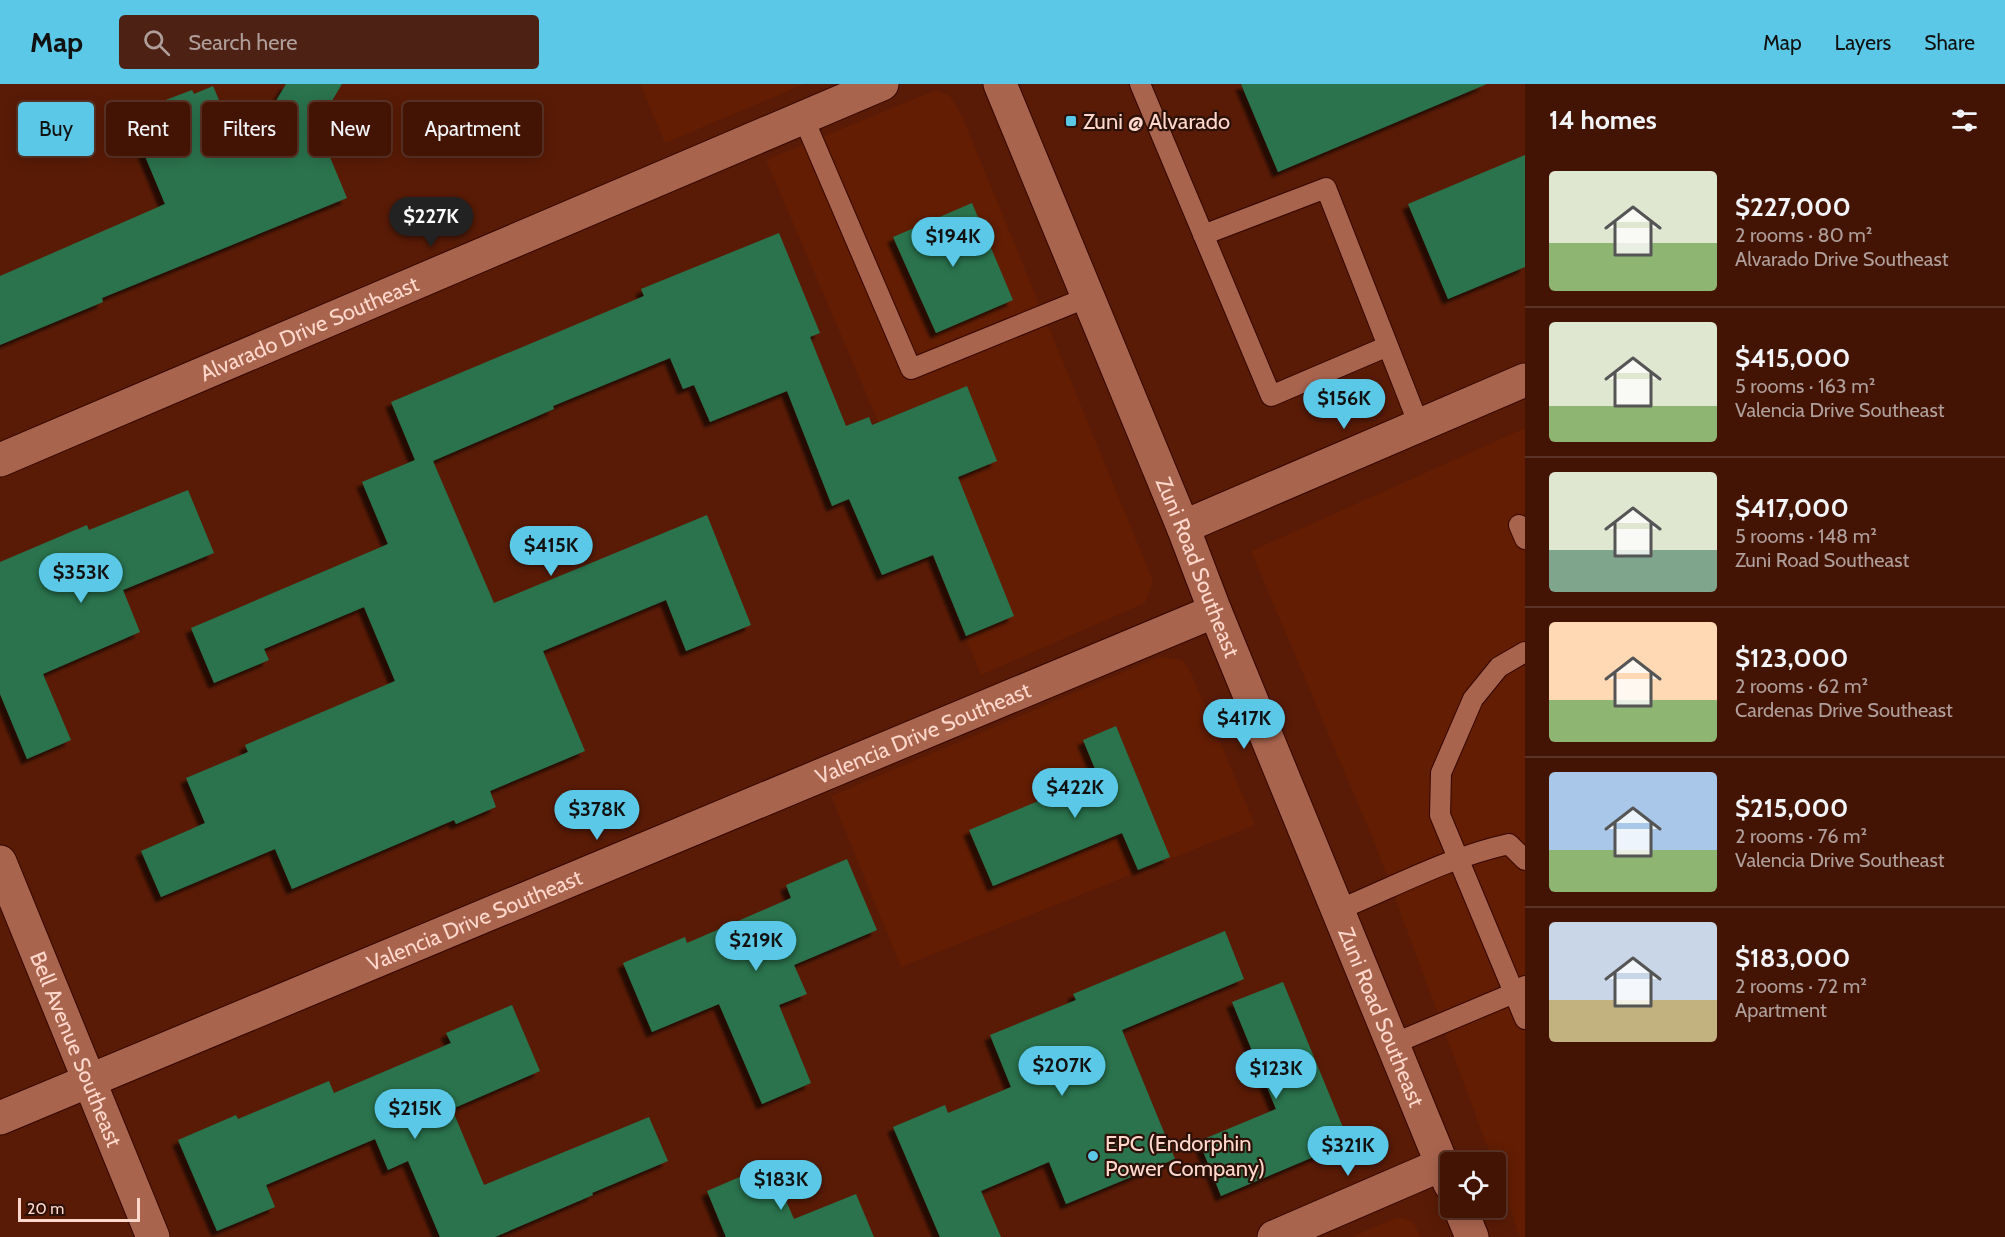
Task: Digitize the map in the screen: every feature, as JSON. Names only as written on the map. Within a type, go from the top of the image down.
[{"type":"street","name":"Alvarado Drive Southeast","points":[[0,460],[882,84]]},
{"type":"street","name":"Zuni Road Southeast","points":[[1000,84],[1440,1157]]},
{"type":"street","points":[[1183,527],[1525,380]]},
{"type":"street","name":"Valencia Drive Southeast","points":[[0,1118],[1215,611]]},
{"type":"street","name":"Bell Avenue Southeast","points":[[0,862],[153,1237]]},
{"type":"street","points":[[1274,1237],[1440,1177]]},
{"type":"street","points":[[1464,1218],[1472,1237]]},
{"type":"lane","points":[[1140,84],[1271,396],[1388,346]]},
{"type":"lane","points":[[802,117],[911,369],[1088,297]]},
{"type":"lane","points":[[1203,235],[1326,188],[1419,425]]},
{"type":"lane","points":[[1525,652],[1499,667],[1473,699],[1441,773],[1440,815],[1520,990],[1525,1018]]},
{"type":"lane","points":[[1338,910],[1459,859],[1509,844],[1525,860]]},
{"type":"lane","points":[[1393,1044],[1520,990]]},
{"type":"shaded area","points":[[640,84],[805,84],[665,143]]},
{"type":"shaded area","points":[[936,90],[950,96],[962,116],[1153,581],[1145,603],[981,675],[877,419],[766,160]]},
{"type":"shaded area","points":[[1525,428],[1525,1237],[1520,1237],[1506,1198],[1506,1152],[1489,1152],[1375,844],[1251,551]]},
{"type":"shaded area","points":[[1159,657],[1182,660],[1191,673],[1255,825],[901,967],[831,796]]},
{"type":"shaded area","points":[[1399,1217],[1413,1222],[1421,1237],[1351,1237]]},
{"type":"building","points":[[286,84],[342,84],[331,102],[309,102],[309,156],[330,156],[347,198],[102,298],[103,302],[0,345],[0,276],[165,204],[145,156],[190,156],[190,102],[160,102],[192,90],[194,94],[213,86],[220,102],[202,102],[202,156],[297,156],[297,102],[275,102]]},
{"type":"building","points":[[1241,84],[1487,84],[1278,172]]},
{"type":"building","points":[[1525,155],[1525,267],[1448,299],[1408,204]]},
{"type":"building","points":[[972,203],[1013,300],[936,333],[893,237]]},
{"type":"building","points":[[779,233],[820,333],[810,337],[846,426],[869,417],[872,425],[967,386],[997,461],[958,477],[1014,616],[966,636],[933,555],[882,575],[849,499],[832,506],[787,391],[710,422],[694,385],[683,389],[670,358],[553,406],[554,409],[433,461],[494,603],[707,515],[751,625],[686,651],[666,600],[543,651],[585,751],[490,791],[496,807],[456,824],[454,820],[292,889],[275,849],[161,897],[141,851],[205,823],[186,778],[248,752],[245,745],[395,681],[364,607],[264,649],[269,660],[214,683],[191,628],[388,544],[362,482],[415,460],[391,402],[644,296],[641,289]]},
{"type":"building","points":[[188,490],[214,553],[123,590],[140,632],[43,674],[71,740],[27,759],[0,694],[0,562],[87,525],[89,530]]},
{"type":"building","points":[[1116,726],[1170,857],[1138,870],[1122,833],[993,886],[969,830],[1098,776],[1083,740]]},
{"type":"building","points":[[847,859],[877,930],[794,965],[807,994],[779,1005],[811,1083],[762,1104],[719,1004],[652,1032],[623,963],[685,937],[687,943],[791,898],[786,885]]},
{"type":"building","points":[[1225,931],[1244,979],[1122,1030],[1175,1159],[1066,1204],[1049,1162],[981,1191],[1001,1237],[940,1237],[893,1127],[945,1105],[948,1113],[1011,1087],[990,1035],[1076,1000],[1073,994]]},
{"type":"building","points":[[1283,982],[1349,1142],[1221,1196],[1199,1141],[1276,1109],[1232,1002]]},
{"type":"building","points":[[512,1005],[540,1071],[452,1109],[484,1185],[649,1117],[668,1161],[495,1237],[440,1237],[408,1161],[388,1170],[375,1139],[266,1185],[275,1207],[217,1231],[178,1140],[236,1115],[238,1119],[329,1081],[334,1093],[451,1043],[446,1033]]},
{"type":"building","points":[[770,1164],[794,1219],[856,1194],[874,1237],[726,1237],[707,1191]]},
{"type":"place","name":"Zuni @ Alvarado","points":[[1071,121]]},
{"type":"place","name":"EPC (Endorphin Power Company)","points":[[1093,1156]]}]
